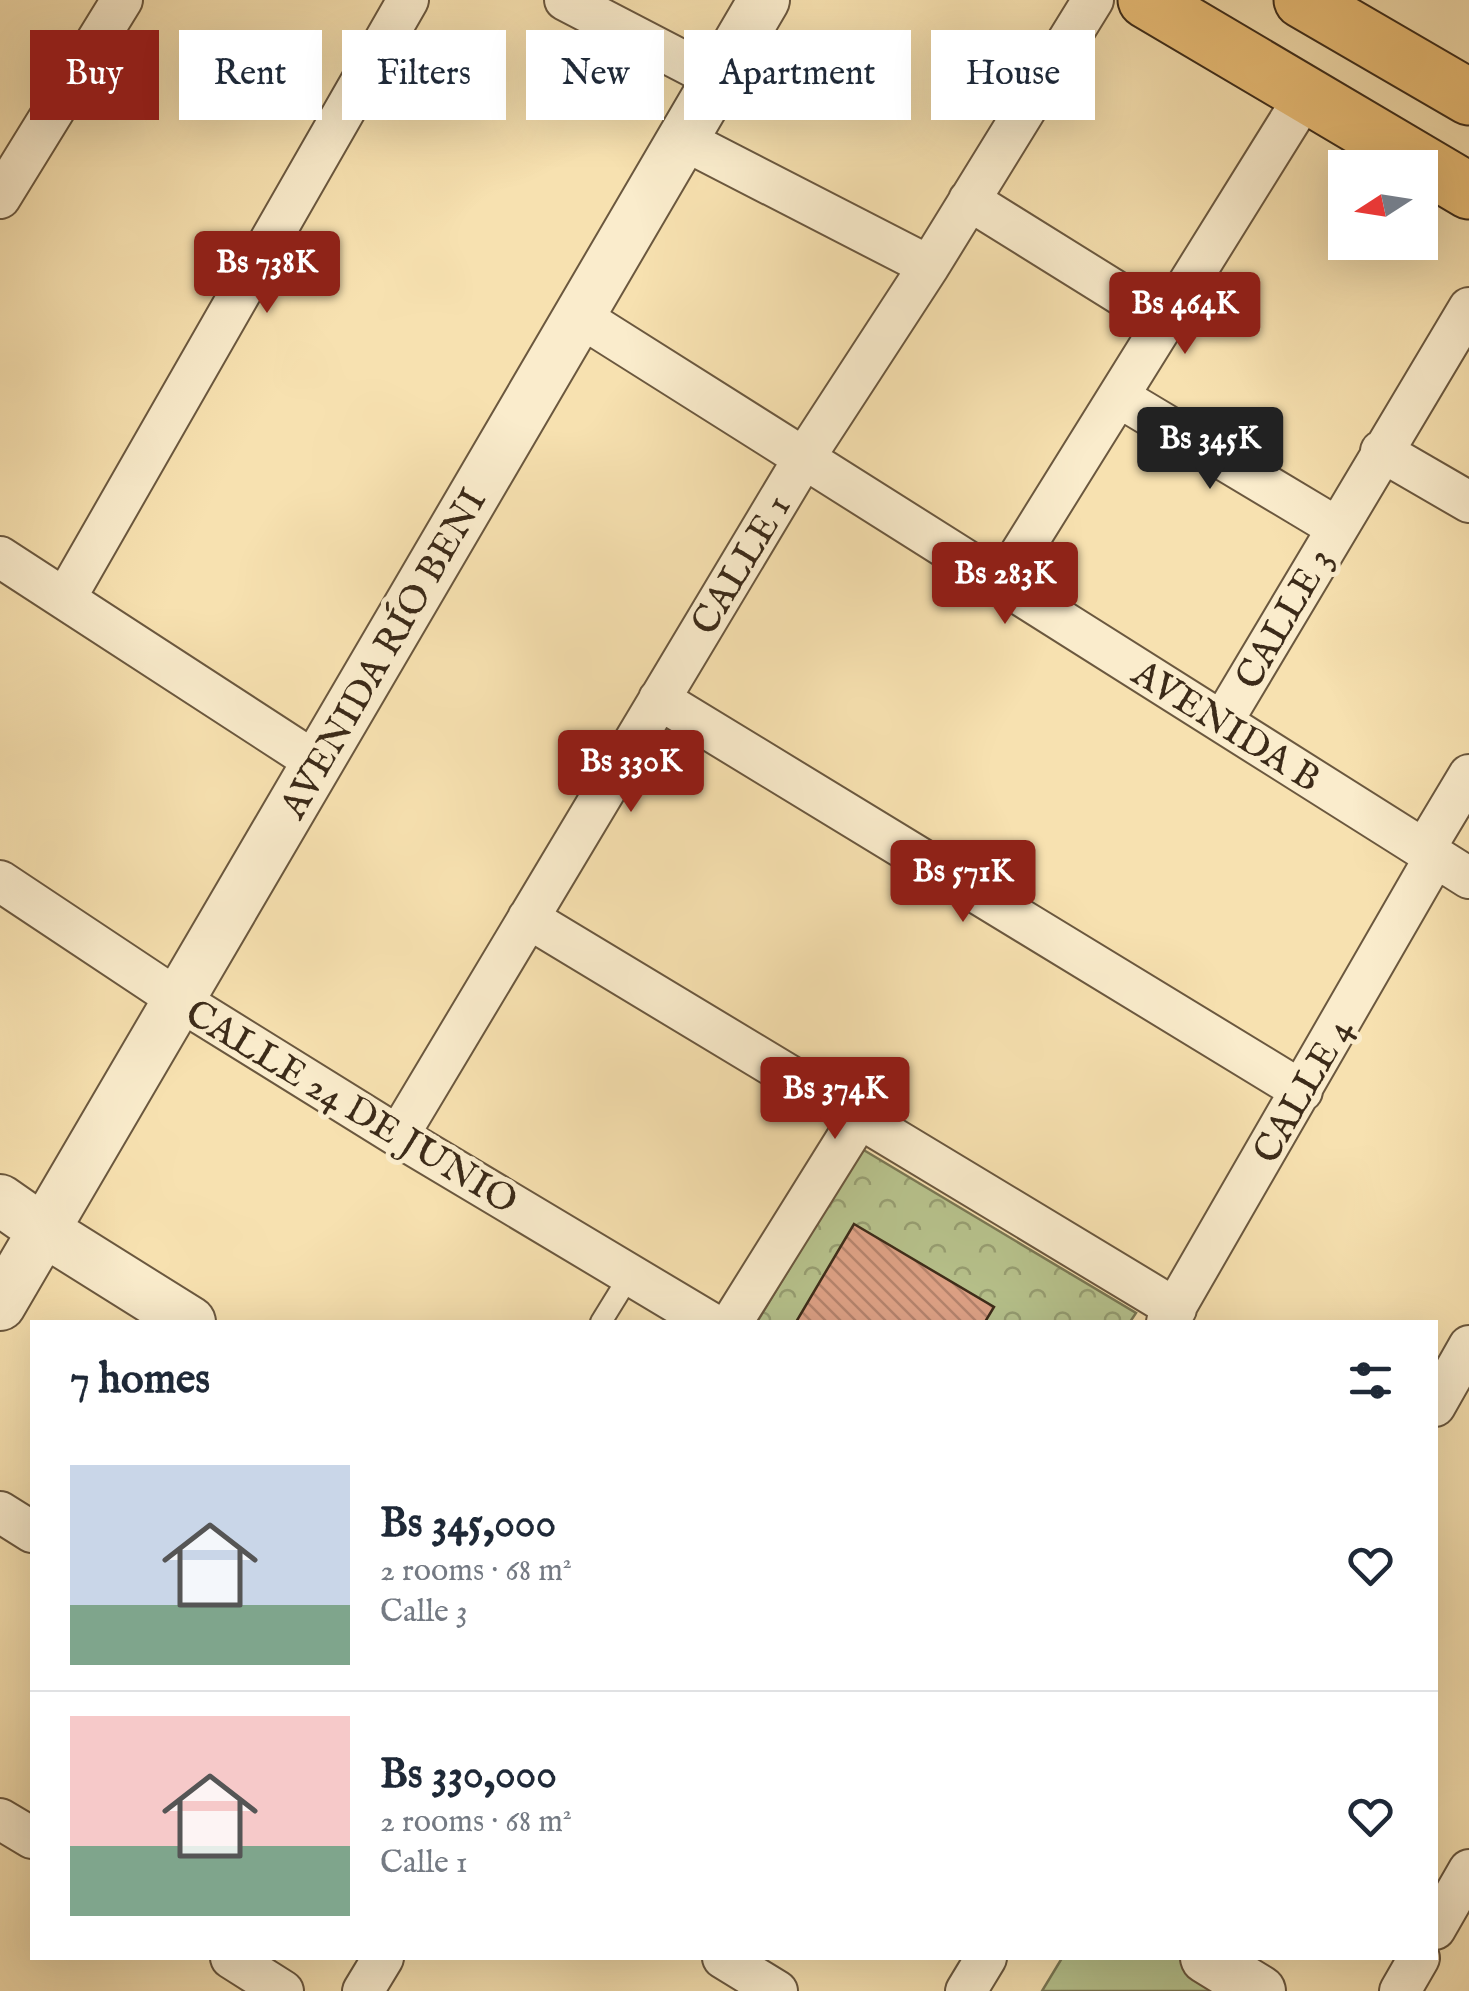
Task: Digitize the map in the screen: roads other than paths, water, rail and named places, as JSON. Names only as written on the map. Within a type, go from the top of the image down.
[{"type":"main road","points":[[1146,0],[1469,191]]},
{"type":"main road","points":[[1302,0],[1469,96]]},
{"type":"street","points":[[0,198],[122,0]]},
{"type":"street","points":[[66,598],[408,0]]},
{"type":"street","points":[[565,0],[684,62]]},
{"type":"street","name":"AVENIDA RÍO BENI","points":[[746,30],[764,0]]},
{"type":"street","name":"CALLE 1","points":[[398,1136],[804,458],[929,266],[1093,0]]},
{"type":"street","points":[[1002,583],[1306,93]]},
{"type":"street","name":"AVENIDA RÍO BENI","points":[[0,1305],[693,120]]},
{"type":"street","points":[[682,139],[929,266]]},
{"type":"street","points":[[970,200],[1166,322]]},
{"type":"street","name":"CALLE 3","points":[[1222,722],[1469,308]]},
{"type":"street","name":"AVENIDA B","points":[[579,316],[1469,878]]},
{"type":"street","points":[[1120,397],[1336,528]]},
{"type":"street","points":[[1382,451],[1469,502]]},
{"type":"street","points":[[3,566],[66,598],[317,763]]},
{"type":"street","points":[[660,699],[1302,1091]]},
{"type":"street","name":"CALLE 4","points":[[1171,1316],[1302,1091],[1469,775]]},
{"type":"street","name":"CALLE 24 DE JUNIO","points":[[0,881],[179,1000],[706,1320]]},
{"type":"street","points":[[528,918],[860,1116],[1171,1316]]},
{"type":"street","points":[[733,1320],[860,1116]]},
{"type":"street","points":[[0,1200],[187,1320]]},
{"type":"street","points":[[1438,1401],[1469,1346]]},
{"type":"street","points":[[0,1512],[30,1531]]},
{"type":"street","points":[[0,1819],[30,1837]]},
{"type":"street","points":[[1438,1924],[1469,1870]]},
{"type":"street","points":[[363,1991],[382,1960]]},
{"type":"street","points":[[726,1960],[777,1991]]},
{"type":"street","points":[[966,1991],[985,1960]]},
{"type":"street","points":[[1209,1960],[1254,1990]]},
{"type":"street","points":[[1400,1991],[1418,1960]]},
{"type":"street","points":[[229,1970],[283,1991]]},
{"type":"lane","points":[[602,1320],[630,1275]]}]
